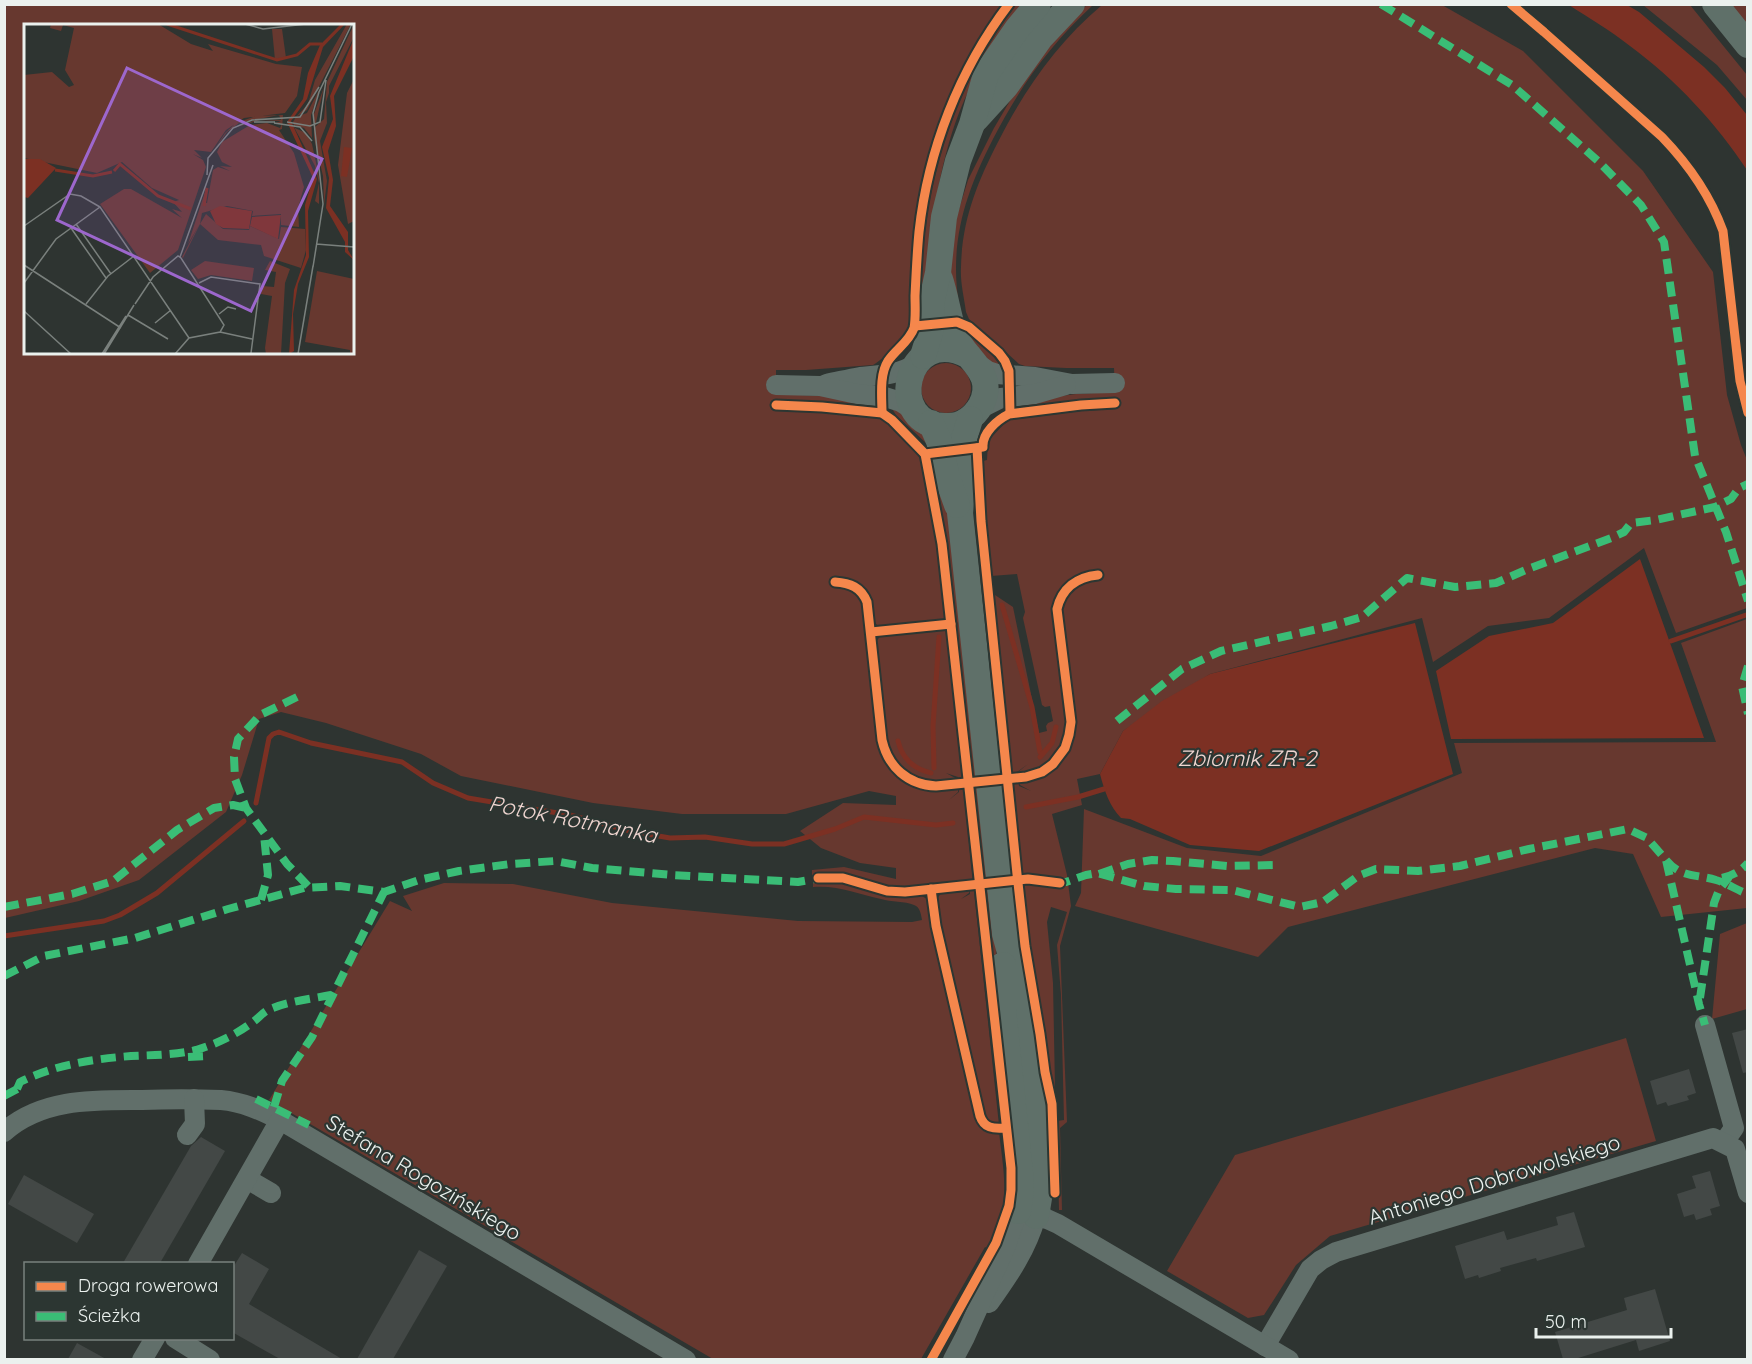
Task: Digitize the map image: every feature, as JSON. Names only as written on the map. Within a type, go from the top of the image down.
[{"type":"main road","points":[[960,513],[947,477],[939,441],[910,402],[908,382],[911,372],[929,341],[932,299],[938,273],[940,241],[949,192],[986,74],[1017,29],[1038,4]]},
{"type":"main road","points":[[972,124],[1006,86],[1041,37],[1072,4]]},
{"type":"main road","points":[[1715,4],[1748,45]]},
{"type":"main road","points":[[938,273],[956,339],[982,372],[985,382],[982,403],[974,414],[964,439],[964,476],[960,513],[1005,934],[1002,983],[1021,1190],[1027,1214]]},
{"type":"main road","points":[[920,360],[942,349],[952,349],[973,360]]},
{"type":"main road","points":[[923,417],[940,426],[950,426],[960,424],[974,414]]},
{"type":"street","points":[[820,386],[891,374],[908,369],[920,360]]},
{"type":"street","points":[[973,360],[993,373],[1035,377],[1072,384],[1115,383]]},
{"type":"street","points":[[974,414],[993,400],[1035,394],[1072,384]]},
{"type":"street","points":[[776,385],[820,386],[893,399],[908,405],[923,417]]},
{"type":"street","points":[[1705,1025],[1734,1128],[1724,1142],[1735,1149],[1748,1193]]},
{"type":"street","points":[[187,1136],[195,1124],[194,1099]]},
{"type":"street","name":"Stefana Rogozińskiego","points":[[4,1132],[39,1111],[71,1102],[194,1099],[236,1101],[252,1106],[280,1120],[686,1359]]},
{"type":"street","points":[[199,1262],[280,1120]]},
{"type":"street","name":"Antoniego Dobrowolskiego","points":[[1265,1346],[1310,1269],[1336,1252],[1713,1138],[1724,1142]]},
{"type":"street","points":[[247,1179],[271,1193]]},
{"type":"street","points":[[953,1359],[1005,1248],[1027,1214],[1058,1224],[1289,1359]]},
{"type":"street","points":[[142,1359],[154,1340]]},
{"type":"street","points":[[178,1340],[210,1359]]},
{"type":"shaded area","points":[[4,5],[1001,5],[954,85],[942,113],[924,172],[913,240],[910,321],[906,333],[882,359],[873,365],[776,370],[776,394],[823,396],[865,404],[776,399],[775,410],[878,418],[887,423],[915,450],[921,460],[934,526],[945,620],[879,627],[874,619],[868,596],[860,587],[848,581],[834,579],[834,585],[857,592],[865,606],[880,744],[887,762],[899,776],[915,786],[934,790],[958,789],[958,792],[949,800],[959,792],[958,777],[946,773],[957,779],[957,782],[921,781],[902,771],[890,753],[886,739],[876,642],[881,635],[946,628],[999,1125],[990,1124],[983,1116],[937,912],[936,901],[941,893],[969,890],[969,893],[961,899],[970,894],[968,879],[968,883],[899,889],[887,888],[842,875],[812,875],[812,870],[844,867],[896,879],[896,868],[860,863],[821,848],[800,831],[843,803],[896,805],[896,796],[869,791],[786,814],[682,814],[593,803],[461,776],[421,754],[326,723],[281,712],[259,719],[242,775],[226,812],[139,880],[79,901],[5,918]]},
{"type":"shaded area","points":[[1016,5],[1026,5],[979,71],[962,106],[952,134],[938,191],[921,308],[926,225],[946,137],[969,81]]},
{"type":"shaded area","points":[[1087,5],[1093,5],[1049,51],[1025,84],[993,139],[974,179],[958,240],[956,282],[959,305],[950,279],[955,222],[968,180],[994,128],[1024,77]]},
{"type":"shaded area","points":[[1102,5],[1442,5],[1523,51],[1643,171],[1713,272],[1727,395],[1747,460],[1747,608],[1676,633],[1644,548],[1549,618],[1488,626],[1433,662],[1422,618],[1210,674],[1123,731],[1100,774],[1077,779],[1082,805],[1052,814],[1067,875],[1071,906],[1060,946],[1067,1122],[1060,1128],[1062,1210],[1059,1210],[1057,1121],[1064,1120],[1061,995],[1057,945],[1067,912],[1051,907],[1047,922],[1053,983],[1054,1089],[1049,1071],[1025,914],[992,593],[1013,607],[1039,733],[1047,731],[1046,726],[1053,721],[1050,706],[1042,705],[1023,618],[1025,612],[1017,574],[991,576],[984,513],[983,461],[987,460],[988,441],[1010,420],[1115,409],[1115,398],[1028,405],[1023,401],[1076,394],[1115,392],[1114,368],[1066,368],[1019,364],[969,319],[961,273],[964,233],[977,187],[990,157],[1031,85],[1056,51]],"holes":[[[1098,572],[1098,579],[1086,581],[1071,589],[1062,604],[1060,628],[1073,721],[1072,733],[1070,744],[1059,762],[1042,775],[1019,782],[1031,791],[1019,786],[1017,772],[1028,764],[1018,772],[1019,775],[1030,773],[1047,764],[1059,751],[1066,732],[1067,721],[1055,628],[1056,602],[1060,591],[1068,582]]]},
{"type":"shaded area","points":[[1643,5],[1690,5],[1747,75],[1747,100],[1717,65]]},
{"type":"shaded area","points":[[1727,5],[1747,5],[1747,30]]},
{"type":"shaded area","points":[[961,330],[985,348],[1002,370],[997,369]]},
{"type":"shaded area","points":[[946,363],[964,370],[971,388],[964,406],[946,413],[928,406],[921,388],[928,370]]},
{"type":"shaded area","points":[[897,405],[924,430],[926,443],[896,415],[891,407]]},
{"type":"shaded area","points":[[935,470],[950,519],[996,944],[998,1008],[949,554]]},
{"type":"shaded area","points":[[1747,619],[1747,908],[1661,917],[1633,854],[1595,848],[1288,927],[1258,957],[1075,906],[1081,893],[1084,809],[1187,848],[1261,856],[1462,773],[1454,743],[1716,742],[1681,643]]},
{"type":"shaded area","points":[[444,883],[513,884],[612,903],[798,921],[912,922],[922,920],[919,909],[914,905],[839,889],[813,887],[813,883],[845,883],[881,893],[904,896],[920,895],[927,899],[976,1117],[985,1129],[999,1132],[1004,1191],[995,1233],[921,1359],[713,1359],[269,1100],[390,901],[412,911],[403,896]]},
{"type":"shaded area","points":[[1747,923],[1747,1009],[1712,1019],[1720,934]]},
{"type":"shaded area","points":[[1626,1038],[1656,1141],[1330,1236],[1296,1265],[1264,1315],[1248,1318],[1167,1271],[1235,1155]]},
{"type":"water","points":[[1569,5],[1627,5],[1639,12],[1704,67],[1747,115],[1747,170],[1708,119],[1663,73],[1623,40]]},
{"type":"water","points":[[1640,559],[1704,738],[1451,739],[1436,671],[1489,636],[1553,623]]},
{"type":"water","name":"Zbiornik ZR-2","points":[[1415,623],[1453,774],[1259,851],[1190,845],[1130,819],[1121,818],[1114,809],[1100,774],[1123,731],[1162,701],[1210,674]]},
{"type":"building","points":[[1748,1029],[1748,1072],[1743,1073],[1732,1033]]},
{"type":"building","points":[[1689,1069],[1696,1093],[1687,1096],[1689,1100],[1668,1106],[1666,1102],[1657,1105],[1650,1081]]},
{"type":"building","points":[[201,1137],[225,1151],[161,1262],[124,1262],[191,1146]]},
{"type":"building","points":[[1710,1171],[1720,1206],[1710,1209],[1712,1215],[1696,1220],[1694,1214],[1684,1217],[1677,1194],[1696,1188],[1692,1176]]},
{"type":"building","points":[[24,1175],[94,1214],[77,1243],[8,1204]]},
{"type":"building","points":[[1574,1212],[1585,1247],[1537,1261],[1536,1258],[1500,1268],[1501,1271],[1479,1278],[1478,1275],[1465,1279],[1455,1246],[1504,1231],[1507,1240],[1558,1225],[1556,1217]]},
{"type":"building","points":[[419,1250],[447,1266],[393,1359],[357,1359]]},
{"type":"building","points":[[242,1253],[269,1269],[249,1304],[342,1359],[280,1359],[234,1333],[234,1266]]},
{"type":"building","points":[[1655,1289],[1670,1341],[1639,1351],[1636,1340],[1575,1359],[1563,1359],[1555,1332],[1627,1310],[1624,1298]]},
{"type":"building","points":[[77,1343],[106,1359],[68,1359]]},
{"type":"waterway","points":[[1002,605],[1032,707],[1040,752]]},
{"type":"waterway","name":"Potok Rotmanka","points":[[1671,641],[1746,615]]},
{"type":"waterway","points":[[934,768],[933,726],[939,637]]},
{"type":"waterway","points":[[1040,757],[1052,743],[1056,727]]},
{"type":"waterway","name":"Potok Rotmanka","points":[[256,803],[269,738],[279,732],[311,743],[402,762],[433,783],[468,798],[570,815],[630,831],[670,838],[705,837],[752,844],[784,844],[835,829],[864,817],[936,825],[953,823]]},
{"type":"waterway","points":[[898,741],[902,753],[910,762],[919,769],[931,773]]},
{"type":"waterway","name":"Potok Rotmanka","points":[[1026,807],[1078,797],[1104,789]]},
{"type":"waterway","name":"Potok Rotmanka","points":[[4,936],[104,921],[120,915],[157,893],[244,821]]},
{"type":"marked path","points":[[1381,4],[1512,85],[1598,161],[1641,205],[1664,242],[1695,456],[1726,532],[1748,601]]},
{"type":"marked path","points":[[1117,721],[1182,669],[1221,651],[1362,617],[1407,578],[1455,587],[1496,583],[1611,538],[1624,532],[1631,523],[1715,507],[1731,499],[1739,488],[1748,484]]},
{"type":"marked path","points":[[1748,666],[1742,686],[1748,714]]},
{"type":"marked path","points":[[297,697],[260,715],[238,739],[234,757],[235,779],[246,808],[287,864],[310,888]]},
{"type":"marked path","points":[[4,907],[72,894],[113,881],[177,830],[214,808],[233,805],[246,808]]},
{"type":"marked path","points":[[1055,883],[1097,873],[1144,886],[1232,890],[1300,907],[1323,902],[1358,876],[1376,869],[1418,871],[1460,866],[1628,829],[1647,838],[1666,860],[1705,1025]]},
{"type":"marked path","points":[[261,900],[268,875],[264,835]]},
{"type":"marked path","points":[[1099,874],[1128,864],[1152,860],[1227,866],[1277,865]]},
{"type":"marked path","points":[[1666,860],[1683,873],[1720,881],[1748,894]]},
{"type":"marked path","points":[[4,976],[44,956],[135,938],[304,888],[340,886],[384,892],[419,880],[459,871],[555,861],[592,868],[672,875],[798,882],[821,878]]},
{"type":"marked path","points":[[1722,878],[1736,873],[1748,863]]},
{"type":"marked path","points":[[1700,998],[1714,903],[1719,890],[1729,877]]},
{"type":"marked path","points":[[274,1107],[282,1081],[312,1037],[384,892]]},
{"type":"marked path","points":[[17,1089],[20,1082],[33,1076],[74,1064],[117,1057],[172,1054],[196,1050],[231,1036],[268,1010],[291,1002],[331,995]]},
{"type":"marked path","points":[[188,1057],[208,1056]]},
{"type":"marked path","points":[[4,1096],[23,1086]]},
{"type":"marked path","points":[[256,1099],[309,1125]]},
{"type":"cycle path","points":[[882,413],[885,367],[914,328],[919,232],[923,201],[938,141],[975,56],[1009,4]]},
{"type":"cycle path","points":[[1511,4],[1662,137],[1681,158],[1705,193],[1723,231],[1740,381],[1748,413]]},
{"type":"cycle path","points":[[915,326],[957,322],[969,327],[999,353],[1009,371],[1010,413]]},
{"type":"cycle path","points":[[776,405],[882,413],[892,420],[925,454],[983,447],[985,437],[991,428],[1009,414],[1115,403]]},
{"type":"cycle path","points":[[977,448],[981,521],[1025,946],[1052,1104],[1055,1193]]},
{"type":"cycle path","points":[[925,454],[942,544],[1011,1168],[1009,1206],[996,1243],[931,1360]]},
{"type":"cycle path","points":[[835,582],[854,587],[862,593],[867,602],[885,750],[894,766],[908,778],[936,786],[1026,777],[1042,772],[1053,764],[1065,748],[1071,722],[1057,609],[1063,595],[1072,585],[1083,578],[1098,575]]},
{"type":"cycle path","points":[[871,632],[951,624]]},
{"type":"cycle path","points":[[818,878],[843,878],[887,891],[905,892],[1028,879],[1060,883]]},
{"type":"cycle path","points":[[931,889],[936,926],[980,1116],[990,1127],[1005,1128]]}]
